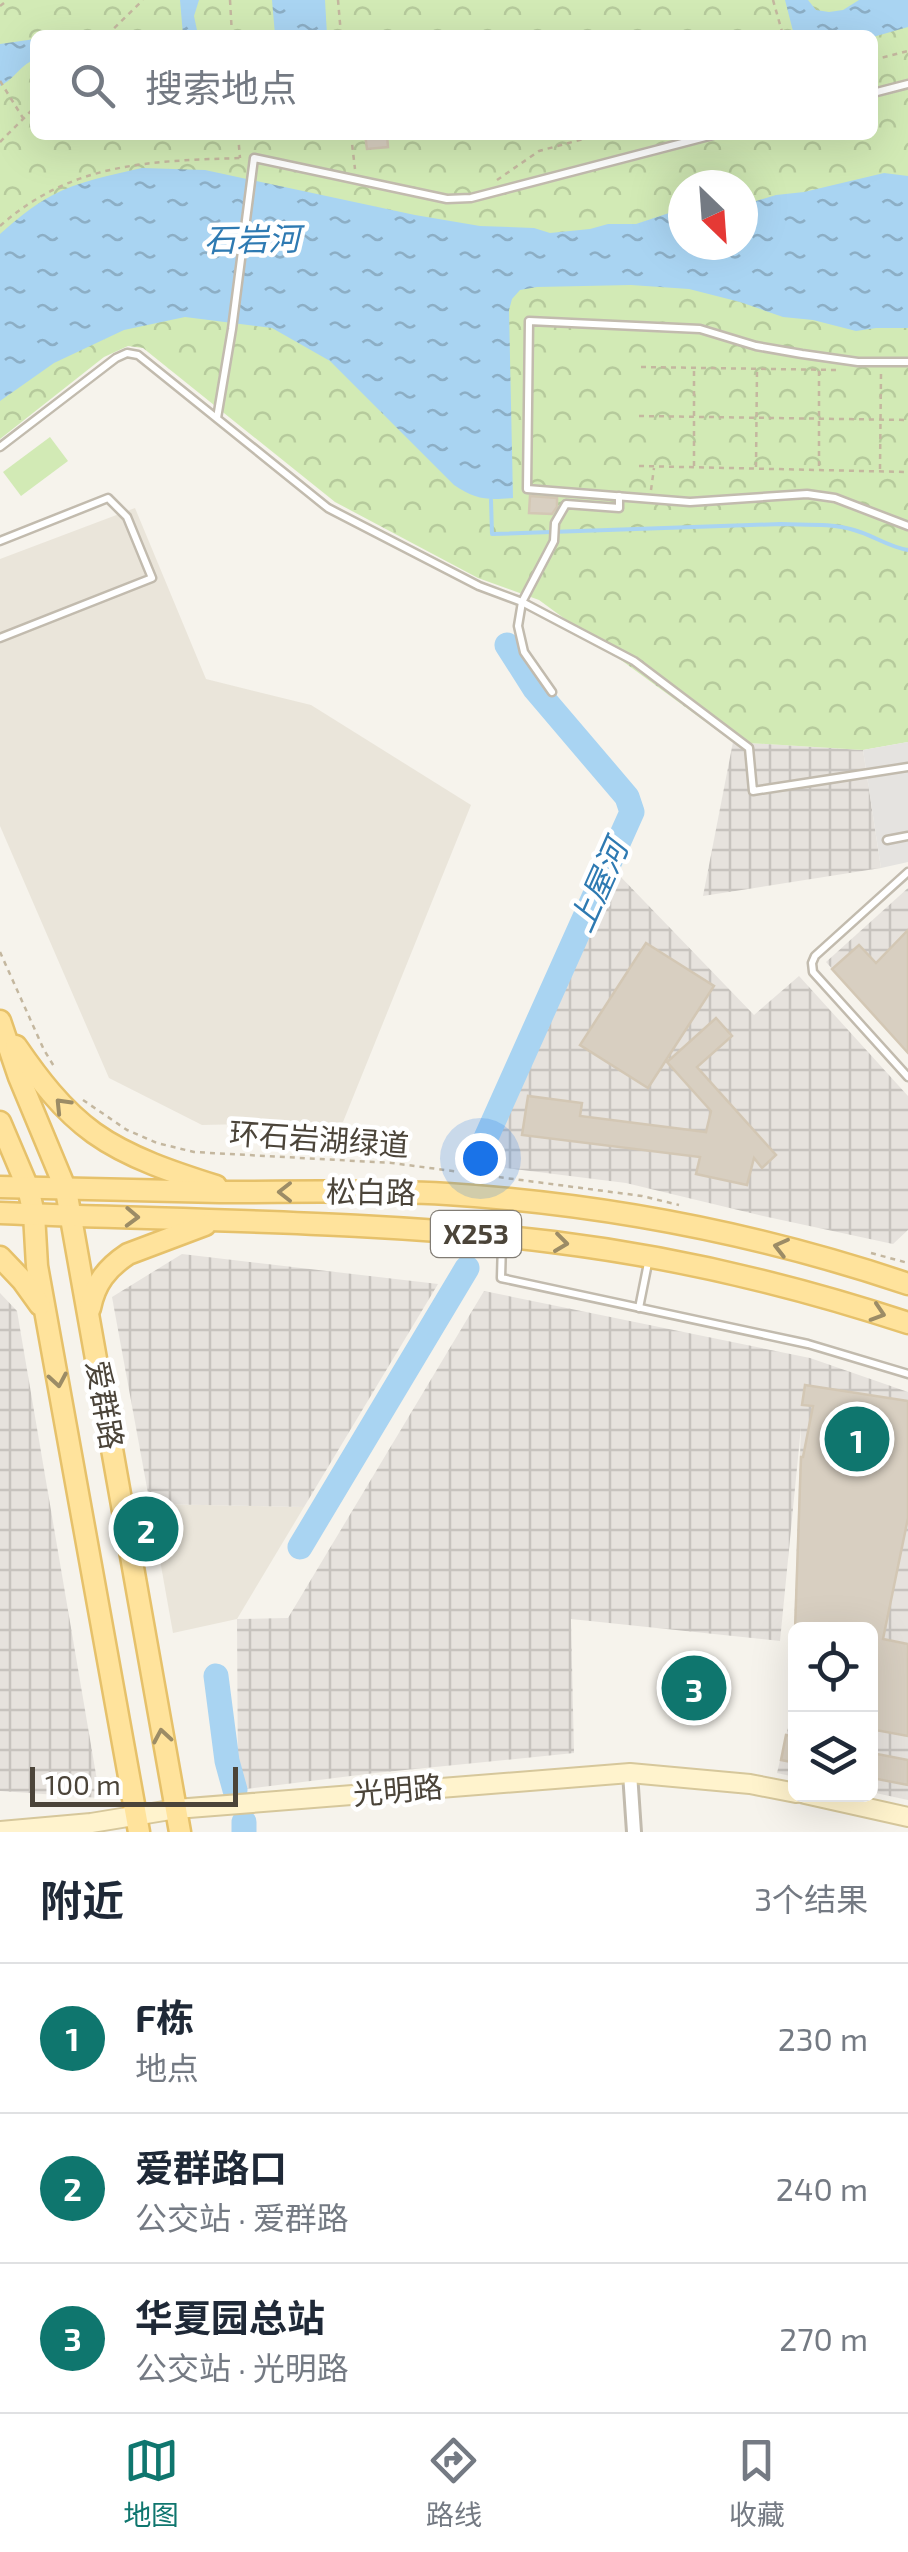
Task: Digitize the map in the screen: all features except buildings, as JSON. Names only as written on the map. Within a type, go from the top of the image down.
[{"type":"main road","points":[[1,1023],[66,1190]]},
{"type":"main road","points":[[1,1023],[49,1091],[96,1134],[182,1175],[242,1192]]},
{"type":"main road","points":[[0,1122],[28,1188],[34,1214]]},
{"type":"main road","name":"松白路","points":[[0,1187],[395,1192],[506,1199],[727,1234],[908,1284]]},
{"type":"main road","name":"爱群路","points":[[66,1190],[180,1832]]},
{"type":"main road","name":"松白路","points":[[0,1213],[502,1236],[649,1257],[772,1283],[908,1323]]},
{"type":"main road","name":"爱群路","points":[[34,1214],[37,1266],[138,1824]]},
{"type":"main road","points":[[89,1320],[98,1282],[117,1262],[128,1254],[217,1221]]},
{"type":"main road","points":[[0,1257],[29,1289],[46,1317]]},
{"type":"street","name":"光明路","points":[[0,1832],[138,1824],[176,1809],[630,1772],[788,1791]]},
{"type":"street","points":[[630,1772],[634,1832]]},
{"type":"street","points":[[841,1802],[908,1817]]},
{"type":"lane","points":[[878,92],[908,84]]},
{"type":"lane","points":[[217,418],[254,158],[447,199],[471,198],[694,140]]},
{"type":"lane","points":[[908,362],[858,362],[802,354],[756,346],[700,329],[529,321],[527,489],[714,502],[807,494],[835,498],[908,526]]},
{"type":"lane","points":[[0,447],[116,358],[127,353],[144,358],[328,508],[634,661],[749,748],[753,790],[908,767]]},
{"type":"lane","points":[[552,692],[524,652],[518,626],[522,602],[554,541],[556,523],[566,504],[619,508],[619,496]]},
{"type":"lane","points":[[0,542],[108,498],[127,517],[152,578],[0,638]]},
{"type":"lane","points":[[887,840],[908,836]]},
{"type":"lane","points":[[908,872],[815,956],[812,972],[908,1077]]},
{"type":"lane","points":[[502,1236],[501,1278],[808,1344],[908,1374]]},
{"type":"lane","points":[[640,1308],[649,1257]]},
{"type":"path","points":[[0,6],[8,0]]},
{"type":"path","points":[[112,30],[142,0]]},
{"type":"path","points":[[230,0],[232,30]]},
{"type":"path","points":[[338,0],[341,30]]},
{"type":"path","points":[[773,0],[782,30]]},
{"type":"path","points":[[878,59],[908,51]]},
{"type":"path","points":[[0,80],[23,119]]},
{"type":"path","points":[[0,142],[30,112]]},
{"type":"path","points":[[238,140],[240,158]]},
{"type":"path","points":[[352,140],[356,180]]},
{"type":"path","points":[[498,180],[539,151],[580,140]]},
{"type":"path","points":[[0,226],[55,188],[96,173],[142,162],[254,158]]},
{"type":"path","points":[[641,367],[850,371]]},
{"type":"path","points":[[694,368],[694,467]]},
{"type":"path","points":[[756,369],[756,468]]},
{"type":"path","points":[[818,370],[819,470]]},
{"type":"path","points":[[880,471],[881,371]]},
{"type":"path","points":[[639,416],[908,420]]},
{"type":"path","points":[[639,466],[908,472]]},
{"type":"path","points":[[650,499],[654,466]]},
{"type":"path","points":[[0,952],[61,1079]]},
{"type":"path","name":"环石岩湖绿道","points":[[81,1099],[127,1130],[194,1152],[392,1163],[642,1196],[678,1205]]},
{"type":"path","points":[[873,1254],[908,1263]]},
{"type":"shaded area","points":[[135,508],[206,679],[311,705],[471,805],[343,1122],[202,1125],[109,1078],[0,826],[0,559]]},
{"type":"shaded area","points":[[733,742],[863,750],[881,868],[703,896]]},
{"type":"shaded area","points":[[908,742],[908,862],[881,868],[863,750]]},
{"type":"shaded area","points":[[616,872],[754,1015],[799,976],[908,1096],[908,1230],[893,1244],[626,1183],[481,1165]]},
{"type":"shaded area","points":[[908,888],[908,1053],[826,962]]},
{"type":"shaded area","points":[[182,1254],[438,1284],[304,1507],[150,1504],[112,1297]]},
{"type":"shaded area","points":[[484,1291],[810,1358],[908,1392],[908,1800],[878,1794],[878,1622],[794,1622],[801,1427],[780,1641],[571,1619],[574,1753],[238,1790],[237,1619],[288,1618]]},
{"type":"shaded area","points":[[0,1293],[17,1311],[100,1798],[0,1791]]},
{"type":"shaded area","points":[[150,1504],[304,1507],[237,1619],[173,1633]]},
{"type":"shaded area","points":[[788,1727],[788,1775],[777,1773]]},
{"type":"green space","points":[[0,0],[908,0],[908,742],[863,750],[733,742],[539,600],[478,578],[335,502],[143,348],[128,346],[104,357],[0,439]]},
{"type":"green space","points":[[50,437],[68,461],[21,496],[3,472]]},
{"type":"water","points":[[180,0],[199,0],[194,16],[197,30],[183,30]]},
{"type":"water","points":[[272,0],[325,0],[327,30],[275,30]]},
{"type":"water","points":[[785,0],[808,0],[816,10],[829,12],[843,10],[859,0],[908,0],[908,27],[878,36],[878,30],[793,30]]},
{"type":"water","points":[[30,40],[30,62],[0,86],[0,44]]},
{"type":"water","name":"石岩河","points":[[142,168],[205,170],[415,215],[550,233],[636,224],[668,213],[668,260],[758,260],[758,200],[884,173],[908,176],[908,328],[856,331],[783,317],[689,289],[631,285],[520,290],[509,310],[513,498],[482,498],[454,485],[330,361],[272,328],[185,317],[124,330],[54,363],[0,401],[0,234],[44,200],[95,179]]},
{"type":"waterway","points":[[491,500],[492,534],[818,525],[854,530],[908,550]]},
{"type":"waterway","name":"上屋河","points":[[481,1149],[632,812],[627,797],[535,689],[507,645]]},
{"type":"waterway","name":"上屋河","points":[[300,1547],[467,1268]]},
{"type":"waterway","name":"上屋河","points":[[216,1676],[227,1761],[235,1790]]},
{"type":"waterway","name":"上屋河","points":[[244,1822],[244,1832]]},
{"type":"place","name":"F栋","points":[[857,1439]]},
{"type":"place","name":"爱群路口","points":[[146,1529]]},
{"type":"place","name":"华夏园总站","points":[[694,1688]]}]
